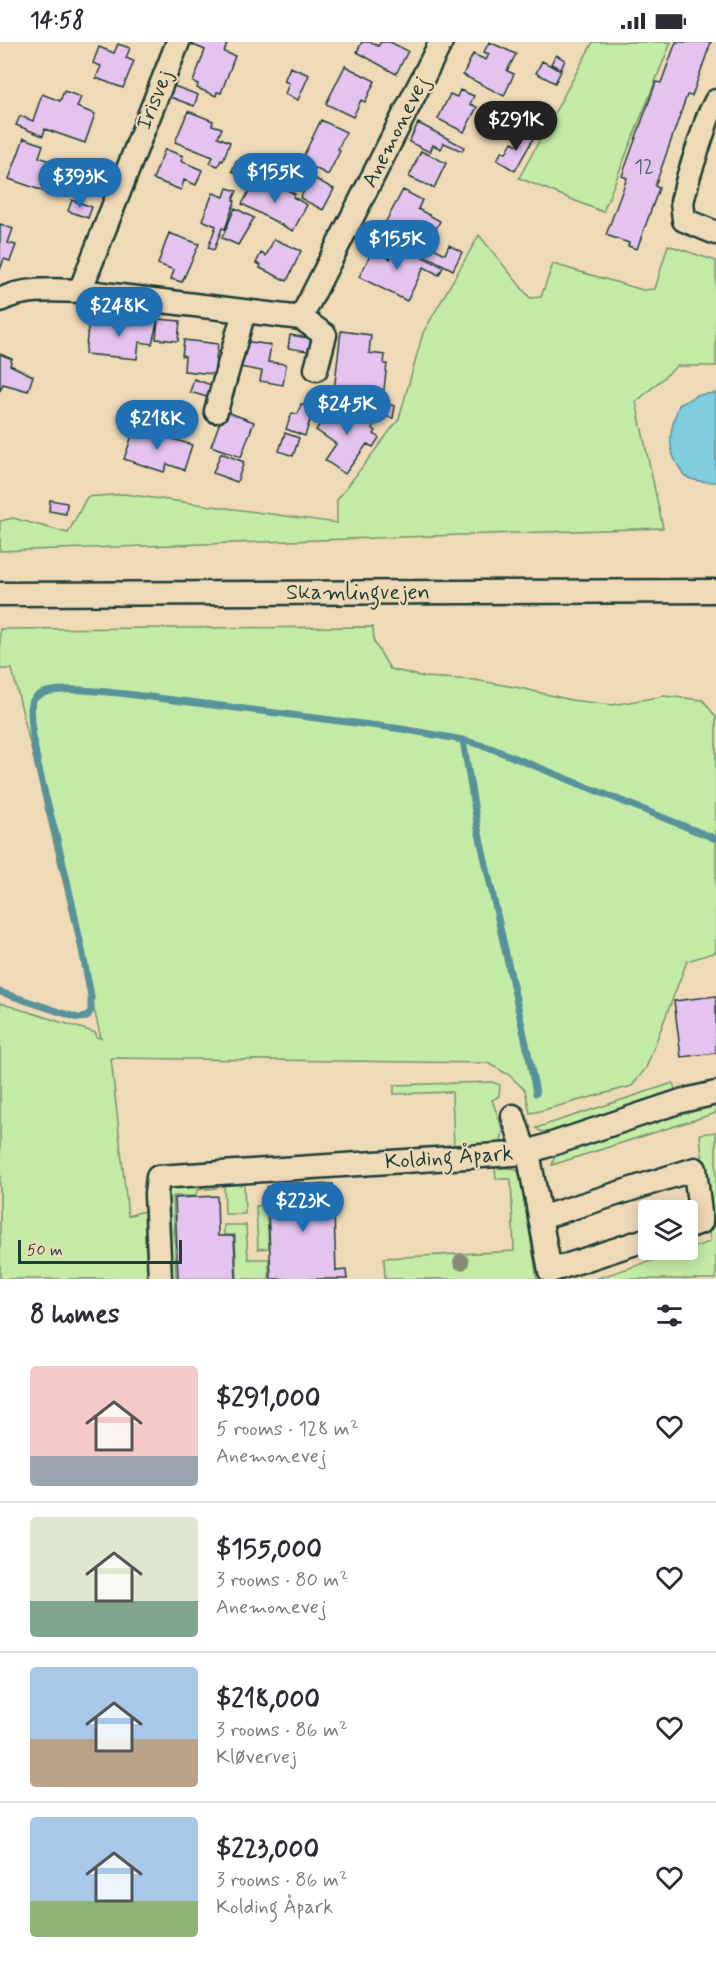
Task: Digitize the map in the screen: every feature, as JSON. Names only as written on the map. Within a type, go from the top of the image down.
[{"type":"street","name":"Irisvej","points":[[80,291],[178,42]]},
{"type":"street","name":"Anemonevej","points":[[302,318],[441,42]]},
{"type":"street","points":[[716,101],[708,117],[682,202],[684,220],[716,233]]},
{"type":"street","points":[[0,300],[50,290],[80,291],[302,318],[325,335],[316,369]]},
{"type":"street","points":[[216,411],[244,312]]},
{"type":"street","name":"Skamlingvejen","points":[[0,594],[716,591]]},
{"type":"street","name":"Kolding Åpark","points":[[160,1279],[156,1194],[158,1177],[425,1161],[527,1152],[681,1101],[716,1093]]},
{"type":"street","name":"Kolding Åpark","points":[[513,1116],[527,1152]]},
{"type":"street","points":[[527,1152],[550,1271],[638,1242]]},
{"type":"street","points":[[540,1218],[695,1168],[698,1200]]},
{"type":"street","points":[[698,1200],[700,1222],[698,1223]]},
{"type":"green space","points":[[593,42],[671,42],[603,212],[519,178]]},
{"type":"green space","points":[[479,235],[530,298],[541,297],[553,264],[643,290],[655,289],[668,245],[716,261],[716,366],[677,366],[636,402],[663,528],[0,551],[0,521],[13,518],[68,533],[87,497],[124,494],[337,523],[337,500],[399,419],[423,333]]},
{"type":"green space","points":[[373,627],[374,642],[390,669],[424,677],[475,680],[571,700],[612,705],[664,696],[703,700],[716,717],[716,952],[687,961],[646,1068],[632,1086],[536,1112],[530,1113],[525,1090],[509,1075],[488,1063],[111,1058],[128,1216],[150,1209],[153,1279],[0,1279],[0,1003],[96,1033],[96,1037],[101,1038],[12,669],[0,669],[0,629]]},
{"type":"green space","points":[[492,1082],[500,1085],[499,1096],[492,1100],[503,1130],[501,1142],[492,1147],[454,1149],[452,1092],[394,1094],[394,1085]]},
{"type":"green space","points":[[673,1083],[676,1092],[550,1133],[536,1128]]},
{"type":"green space","points":[[716,1104],[716,1113],[552,1165],[555,1156],[562,1151]]},
{"type":"green space","points":[[716,1132],[716,1279],[595,1279],[654,1260],[698,1260],[698,1246],[710,1242],[700,1134]]},
{"type":"green space","points":[[495,1168],[512,1168],[520,1172],[537,1279],[385,1279],[384,1258],[514,1251],[511,1179],[496,1179]]},
{"type":"green space","points":[[224,1182],[244,1182],[245,1214],[225,1214]]},
{"type":"green space","points":[[215,1183],[216,1188],[197,1190],[196,1196],[173,1196],[176,1279],[167,1279],[165,1192],[175,1184]]},
{"type":"green space","points":[[266,1205],[269,1248],[258,1249],[256,1206]]},
{"type":"green space","points":[[224,1225],[246,1225],[248,1259],[269,1259],[269,1279],[237,1279],[235,1235],[224,1235]]},
{"type":"water","points":[[716,393],[716,482],[695,480],[684,475],[672,452],[671,436],[674,421],[679,405],[697,395]]},
{"type":"building","points":[[192,42],[221,42],[227,44],[224,52],[235,56],[221,93],[217,92],[216,96],[197,88],[198,84],[193,82],[205,50],[191,44]]},
{"type":"building","points":[[362,42],[370,42],[378,46],[381,42],[390,42],[408,51],[396,74],[357,52]]},
{"type":"building","points":[[489,42],[516,54],[507,71],[514,74],[504,96],[463,75],[473,54],[486,60],[489,54],[484,52]]},
{"type":"building","points":[[676,42],[711,42],[692,96],[687,95],[655,186],[659,188],[637,249],[628,246],[629,243],[606,235],[627,178],[622,176],[656,82],[661,83]]},
{"type":"building","points":[[118,44],[130,48],[126,58],[134,61],[123,88],[96,78],[101,66],[93,63],[99,47],[114,53]]},
{"type":"building","points":[[556,55],[565,60],[561,69],[551,64]]},
{"type":"building","points":[[542,61],[561,71],[555,83],[536,73]]},
{"type":"building","points":[[345,66],[375,81],[365,102],[361,100],[353,117],[326,104]]},
{"type":"building","points":[[290,67],[309,75],[298,100],[285,94],[289,83],[284,81]]},
{"type":"building","points":[[174,86],[198,95],[194,106],[170,97]]},
{"type":"building","points":[[460,90],[474,96],[470,104],[477,107],[464,132],[438,119],[450,94],[457,97]]},
{"type":"building","points":[[64,91],[81,97],[77,107],[95,114],[85,143],[45,129],[43,136],[16,125],[20,116],[33,121],[42,94],[60,101]]},
{"type":"building","points":[[188,111],[213,121],[212,125],[222,128],[218,137],[230,142],[223,161],[221,160],[218,166],[210,163],[213,157],[175,142]]},
{"type":"building","points":[[321,120],[346,132],[338,149],[340,151],[328,175],[315,168],[312,173],[300,168],[303,162],[301,161]]},
{"type":"building","points":[[418,123],[464,147],[462,151],[444,143],[441,149],[433,145],[430,152],[409,142]]},
{"type":"building","points":[[526,130],[535,135],[515,171],[497,160],[502,151],[506,153],[512,142],[518,145]]},
{"type":"building","points":[[24,138],[43,145],[39,157],[63,166],[52,194],[9,179]]},
{"type":"building","points":[[165,149],[183,156],[181,161],[202,170],[196,185],[184,180],[181,190],[153,179]]},
{"type":"building","points":[[421,151],[446,163],[434,188],[409,177]]},
{"type":"building","points":[[236,161],[248,166],[244,176],[232,171]]},
{"type":"building","points":[[312,177],[334,189],[323,210],[300,198]]},
{"type":"building","points":[[256,179],[271,187],[273,183],[295,194],[293,197],[307,205],[293,231],[242,204]]},
{"type":"building","points":[[227,188],[237,191],[233,200],[235,201],[225,229],[222,228],[214,250],[208,248],[216,226],[202,220],[213,193],[224,197]]},
{"type":"building","points":[[403,190],[422,200],[418,209],[440,221],[428,245],[445,254],[449,245],[462,252],[453,270],[418,252],[422,245],[384,225]]},
{"type":"building","points":[[72,200],[92,207],[88,218],[68,211]]},
{"type":"building","points":[[235,208],[254,218],[238,245],[222,238]]},
{"type":"building","points":[[0,224],[13,229],[8,243],[16,245],[10,261],[4,259],[0,270]]},
{"type":"building","points":[[169,233],[199,244],[182,282],[171,279],[174,270],[158,264]]},
{"type":"building","points":[[274,239],[301,251],[287,281],[260,268],[261,265],[256,263],[261,253],[266,256]]},
{"type":"building","points":[[397,244],[443,267],[439,275],[424,267],[407,301],[359,277],[373,250],[390,259]]},
{"type":"building","points":[[137,317],[158,319],[152,344],[139,342],[137,359],[85,354],[89,320],[136,325]]},
{"type":"building","points":[[158,319],[180,321],[178,341],[156,339]]},
{"type":"building","points":[[341,331],[371,335],[369,353],[385,355],[384,364],[387,364],[383,397],[334,391]]},
{"type":"building","points":[[290,335],[315,339],[313,352],[288,348]]},
{"type":"building","points":[[184,340],[218,344],[214,374],[184,371],[185,356],[182,356]]},
{"type":"building","points":[[243,341],[271,345],[268,362],[286,364],[283,385],[260,381],[262,371],[239,367]]},
{"type":"building","points":[[0,354],[12,359],[10,365],[33,376],[28,391],[3,384],[0,391]]},
{"type":"building","points":[[194,379],[214,386],[210,398],[190,392]]},
{"type":"building","points":[[335,402],[358,418],[362,412],[376,421],[372,428],[376,431],[374,434],[379,438],[373,447],[367,444],[345,474],[325,460],[336,444],[316,430]]},
{"type":"building","points":[[301,404],[314,408],[305,436],[286,429],[292,413],[298,414]]},
{"type":"building","points":[[387,404],[395,406],[393,418],[384,416]]},
{"type":"building","points":[[224,411],[254,422],[241,457],[211,446]]},
{"type":"building","points":[[135,427],[192,445],[184,470],[167,464],[164,472],[124,459]]},
{"type":"building","points":[[285,433],[299,438],[293,456],[279,451]]},
{"type":"building","points":[[221,453],[244,462],[237,482],[213,473]]},
{"type":"building","points":[[50,500],[67,503],[66,514],[49,511]]},
{"type":"building","points":[[716,996],[716,1053],[681,1057],[674,1001]]},
{"type":"building","points":[[333,1184],[336,1271],[346,1270],[347,1279],[271,1279],[267,1187]]},
{"type":"building","points":[[217,1196],[218,1236],[234,1236],[236,1279],[178,1279],[175,1198]]},
{"type":"waterway","points":[[0,992],[78,1018],[87,1017],[91,1010],[91,996],[79,937],[34,741],[31,707],[36,697],[43,693],[79,690],[126,694],[402,729],[463,740],[488,747],[716,839]]},
{"type":"waterway","points":[[463,740],[478,829],[536,1093]]}]
